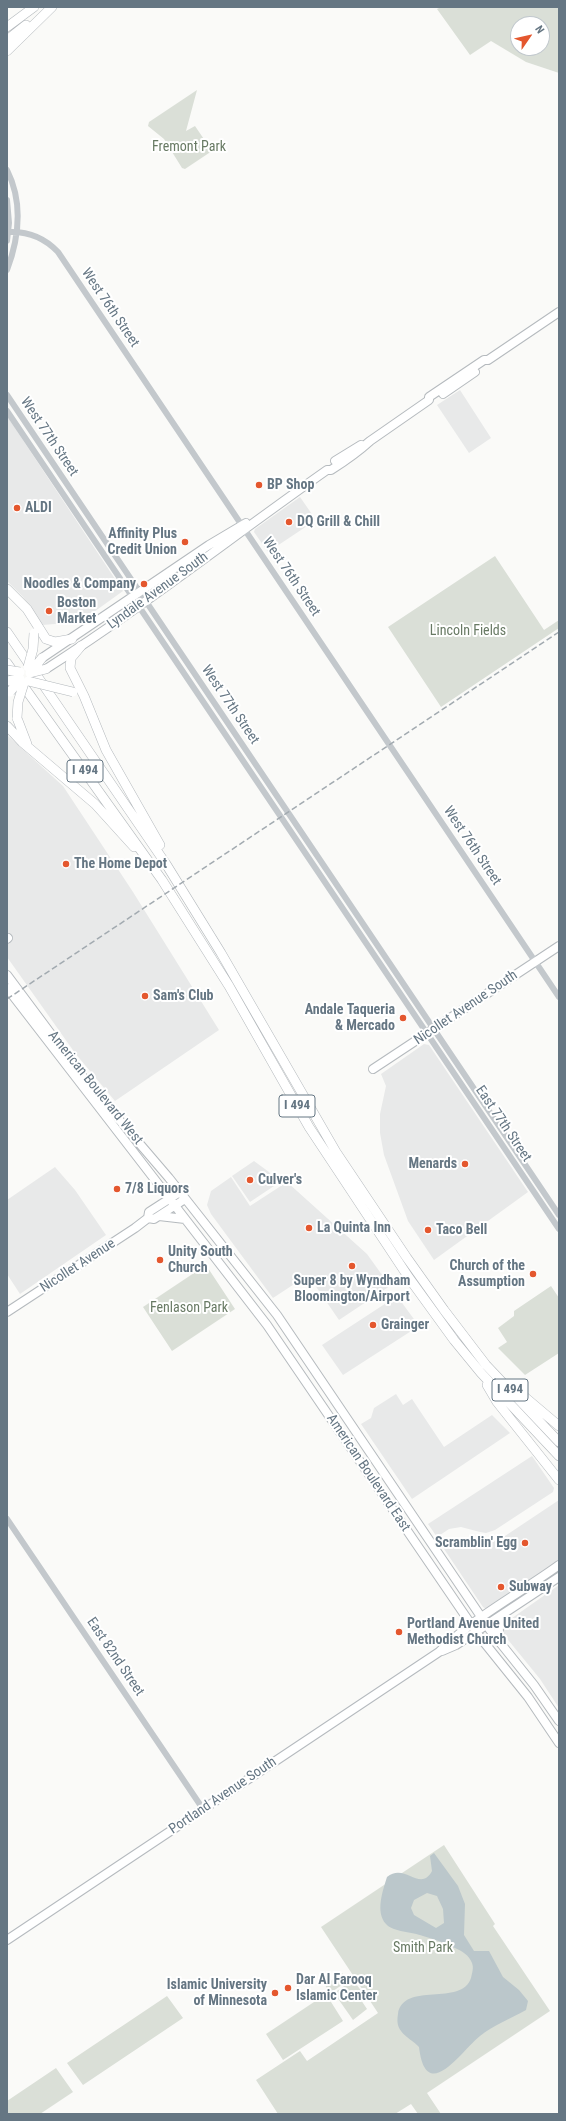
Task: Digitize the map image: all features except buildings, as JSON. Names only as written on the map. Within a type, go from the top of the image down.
[{"type":"highway","points":[[7,27],[34,7]]},
{"type":"highway","points":[[7,40],[49,7]]},
{"type":"highway","points":[[7,51],[52,7]]},
{"type":"highway","points":[[7,589],[27,609],[46,639],[55,642],[72,639]]},
{"type":"highway","points":[[16,599],[28,617],[34,633],[33,649],[18,702],[18,718],[25,740],[30,748]]},
{"type":"highway","name":"I 494","points":[[7,632],[166,864],[221,953],[336,1152],[422,1280],[486,1364],[559,1442]]},
{"type":"highway","points":[[81,646],[71,658],[70,668],[90,710],[106,750],[159,842],[166,864]]},
{"type":"highway","points":[[9,693],[45,656]]},
{"type":"highway","name":"I 494","points":[[7,663],[162,880],[229,986],[309,1127],[342,1179],[424,1299],[470,1359],[559,1456]]},
{"type":"highway","points":[[7,670],[74,692],[82,698],[90,710]]},
{"type":"highway","points":[[7,681],[46,670]]},
{"type":"highway","points":[[7,726],[30,748],[95,804],[162,880]]},
{"type":"highway","points":[[470,1359],[497,1402],[559,1480]]},
{"type":"highway","points":[[486,1364],[559,1426]]},
{"type":"main road","name":"Lyndale Avenue South","points":[[46,670],[178,579],[265,510],[269,511],[327,470],[328,466],[363,443],[367,444],[456,379],[484,360],[488,360],[559,312]]},
{"type":"main road","name":"Lyndale Avenue South","points":[[45,656],[137,595],[208,545],[243,528]]},
{"type":"main road","name":"Nicollet Avenue South","points":[[373,1070],[559,946]]},
{"type":"main road","points":[[7,969],[10,986]]},
{"type":"main road","name":"American Boulevard West","points":[[7,975],[10,986],[172,1203]]},
{"type":"main road","name":"American Boulevard West","points":[[10,986],[86,1081],[183,1195]]},
{"type":"main road","points":[[122,1138],[130,1132]]},
{"type":"main road","points":[[172,1203],[183,1195]]},
{"type":"main road","name":"American Boulevard East","points":[[183,1195],[217,1241],[240,1267],[277,1315],[481,1618],[503,1648],[534,1685],[559,1721]]},
{"type":"main road","name":"American Boulevard East","points":[[172,1203],[267,1325],[476,1632],[524,1692],[559,1743]]},
{"type":"main road","name":"Nicollet Avenue","points":[[7,1312],[148,1218],[158,1216],[172,1203]]},
{"type":"main road","name":"Nicollet Avenue","points":[[148,1218],[149,1212],[172,1203]]},
{"type":"main road","points":[[158,1216],[185,1219]]},
{"type":"main road","points":[[230,1276],[240,1267]]},
{"type":"main road","points":[[396,1516],[407,1509]]},
{"type":"main road","points":[[406,1530],[416,1523]]},
{"type":"main road","name":"Portland Avenue South","points":[[7,1940],[439,1652],[452,1639],[471,1624],[559,1565]]},
{"type":"main road","name":"Portland Avenue South","points":[[439,1652],[456,1645],[559,1577]]},
{"type":"main road","points":[[503,1648],[500,1639],[499,1626],[509,1610]]},
{"type":"main road","points":[[456,1645],[466,1641],[475,1642],[484,1645],[491,1652]]},
{"type":"main road","points":[[541,1716],[551,1709]]},
{"type":"street","points":[[7,170],[16,196],[18,232],[7,270]]},
{"type":"street","points":[[7,200],[7,241]]},
{"type":"street","name":"West 76th Street","points":[[8,232],[18,232],[39,237],[50,244],[58,252],[559,997]]},
{"type":"street","name":"West 77th Street","points":[[7,395],[137,595],[139,607],[431,1031]]},
{"type":"street","name":"West 77th Street","points":[[7,411],[137,595],[146,602],[431,1031]]},
{"type":"street","name":"East 77th Street","points":[[431,1031],[468,1093],[559,1229]]},
{"type":"street","name":"East 77th Street","points":[[431,1031],[503,1132],[559,1215]]},
{"type":"street","points":[[468,1093],[473,1092],[475,1094],[496,1125],[503,1132]]},
{"type":"street","name":"East 82nd Street","points":[[7,1519],[203,1810]]},
{"type":"shaded area","points":[[460,390],[491,438],[469,453],[437,405]]},
{"type":"shaded area","points":[[7,416],[123,591],[80,622],[42,625],[23,597],[7,581]]},
{"type":"shaded area","points":[[300,497],[316,520],[268,552],[254,532],[255,529]]},
{"type":"shaded area","points":[[7,735],[63,786],[133,892],[219,1030],[115,1101],[75,1053],[7,957]]},
{"type":"shaded area","points":[[424,1044],[429,1045],[528,1192],[434,1260],[408,1221],[384,1155],[380,1133],[380,1114],[386,1086],[381,1074]]},
{"type":"shaded area","points":[[254,1161],[269,1172],[277,1184],[250,1202],[232,1176]]},
{"type":"shaded area","points":[[55,1167],[75,1190],[106,1235],[20,1294],[7,1274],[7,1200]]},
{"type":"shaded area","points":[[231,1177],[250,1206],[287,1182],[367,1254],[390,1286],[339,1320],[308,1275],[273,1298],[211,1214],[207,1205],[211,1191]]},
{"type":"shaded area","points":[[397,1296],[419,1326],[343,1375],[322,1345]]},
{"type":"shaded area","points":[[396,1394],[403,1405],[412,1399],[444,1447],[492,1415],[510,1433],[412,1499],[361,1424],[371,1418],[374,1408]]},
{"type":"shaded area","points":[[532,1456],[554,1488],[553,1492],[495,1530],[486,1533],[461,1527],[449,1529],[437,1537],[428,1524]]},
{"type":"shaded area","points":[[559,1500],[559,1561],[486,1609],[483,1607],[442,1546],[455,1539],[465,1538],[477,1543],[488,1543],[499,1540]]},
{"type":"shaded area","points":[[559,1585],[559,1708],[540,1679],[504,1635],[504,1629],[505,1623]]},
{"type":"shaded area","points":[[434,1853],[458,1886],[465,1904],[464,1935],[474,1951],[489,1951],[503,1977],[519,1990],[528,2001],[526,2010],[485,2032],[455,2061],[437,2073],[429,2072],[423,2064],[419,2047],[405,2036],[400,2029],[397,2018],[398,2014],[402,2004],[410,1999],[456,1991],[465,1987],[471,1978],[473,1969],[472,1963],[460,1950],[447,1944],[389,1927],[383,1919],[380,1907],[387,1877],[394,1873],[400,1873],[417,1879],[427,1877],[432,1871],[430,1856]],"holes":[[[427,1893],[437,1896],[443,1909],[444,1923],[436,1928],[414,1915],[411,1908],[414,1900]]]},
{"type":"green space","points":[[441,7],[559,7],[559,73],[526,62],[516,56],[550,56],[550,16],[510,16],[510,52],[491,41],[470,55],[437,9]]},
{"type":"green space","name":"Fremont Park","points":[[197,90],[186,131],[195,126],[212,151],[185,169],[182,168],[164,139],[148,126],[149,122]]},
{"type":"green space","name":"Lincoln Fields","points":[[495,556],[544,630],[559,620],[559,628],[441,707],[388,627]]},
{"type":"green space","name":"Fenlason Park","points":[[206,1265],[235,1309],[172,1351],[143,1307]]},
{"type":"green space","points":[[551,1286],[559,1298],[559,1353],[525,1375],[498,1348],[507,1342],[498,1328],[514,1316],[514,1311]]},
{"type":"green space","name":"Smith Park","points":[[444,1845],[495,1924],[493,1926],[550,2011],[427,2093],[441,2114],[418,2114],[411,2104],[395,2114],[278,2114],[256,2080],[300,2051],[307,2061],[378,2013],[321,1927]]},
{"type":"green space","points":[[342,1973],[348,1981],[330,1993],[325,1985]]},
{"type":"green space","points":[[353,1980],[366,1997],[361,2000],[367,2009],[353,2020],[334,1993]]},
{"type":"green space","points":[[326,1994],[343,2021],[283,2060],[266,2034]]},
{"type":"green space","points":[[167,1996],[183,2018],[83,2085],[67,2063]]},
{"type":"green space","points":[[56,2068],[73,2092],[40,2114],[7,2114],[7,2101]]},
{"type":"railway","points":[[7,999],[559,632]]},
{"type":"place","name":"BP Shop","points":[[259,485]]},
{"type":"place","name":"ALDI","points":[[17,508]]},
{"type":"place","name":"DQ Grill & Chill","points":[[289,522]]},
{"type":"place","name":"Affinity Plus Credit Union","points":[[185,542]]},
{"type":"place","name":"Noodles & Company","points":[[144,584]]},
{"type":"place","name":"Boston Market","points":[[49,611]]},
{"type":"place","name":"The Home Depot","points":[[66,864]]},
{"type":"place","name":"Sam's Club","points":[[145,996]]},
{"type":"place","name":"Andale Taqueria & Mercado","points":[[403,1018]]},
{"type":"place","name":"Menards","points":[[465,1164]]},
{"type":"place","name":"Culver's","points":[[250,1180]]},
{"type":"place","name":"7/8 Liquors","points":[[117,1189]]},
{"type":"place","name":"La Quinta Inn","points":[[309,1228]]},
{"type":"place","name":"Taco Bell","points":[[428,1230]]},
{"type":"place","name":"Unity South Church","points":[[160,1260]]},
{"type":"place","name":"Super 8 by Wyndham Bloomington/Airport","points":[[352,1266]]},
{"type":"place","name":"Church of the Assumption","points":[[533,1274]]},
{"type":"place","name":"Grainger","points":[[373,1325]]},
{"type":"place","name":"Scramblin' Egg","points":[[525,1543]]},
{"type":"place","name":"Subway","points":[[501,1587]]},
{"type":"place","name":"Portland Avenue United Methodist Church","points":[[399,1632]]},
{"type":"place","name":"Dar Al Farooq Islamic Center","points":[[288,1988]]},
{"type":"place","name":"Islamic University of Minnesota","points":[[275,1993]]}]
